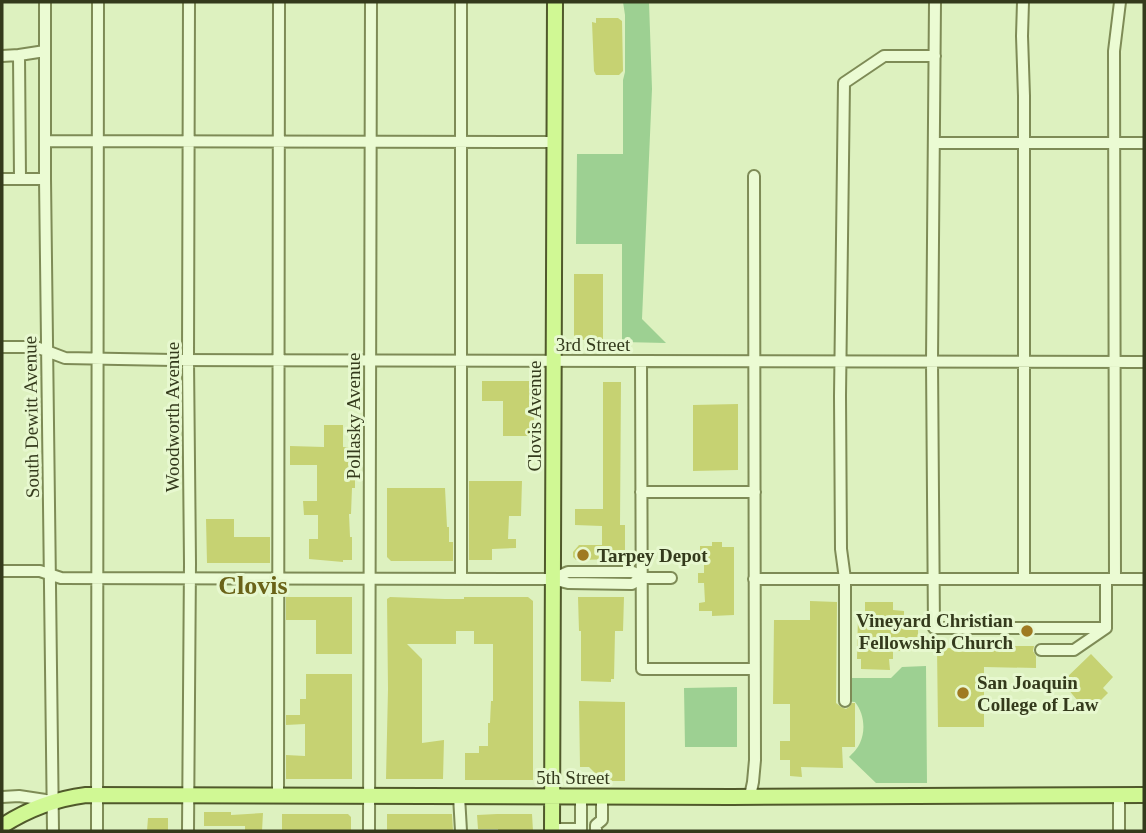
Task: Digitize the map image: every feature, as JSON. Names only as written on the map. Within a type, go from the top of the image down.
[{"type":"main road","name":"Clovis Avenue","points":[[552,830],[555,2]]},
{"type":"main road","name":"5th Street","points":[[52,801],[97,796],[1144,795]]},
{"type":"main road","points":[[2,826],[27,811],[52,801]]},
{"type":"street","name":"South Dewitt Avenue","points":[[45,2],[53,831]]},
{"type":"street","points":[[97,831],[98,2]]},
{"type":"street","name":"Woodworth Avenue","points":[[188,831],[190,2]]},
{"type":"street","points":[[278,796],[279,2]]},
{"type":"street","name":"Pollasky Avenue","points":[[369,831],[371,2]]},
{"type":"street","points":[[461,2],[461,579]]},
{"type":"street","points":[[935,2],[932,361],[934,628],[1106,628]]},
{"type":"street","points":[[1023,2],[1024,579]]},
{"type":"street","points":[[1041,650],[1074,650],[1106,628],[1111,579],[1115,362],[1114,51],[1120,2]]},
{"type":"street","points":[[2,56],[45,51]]},
{"type":"street","points":[[19,55],[20,179]]},
{"type":"street","points":[[845,701],[840,396],[844,83],[884,56],[935,55]]},
{"type":"street","points":[[45,141],[555,142]]},
{"type":"street","points":[[934,143],[1144,144]]},
{"type":"street","points":[[750,796],[754,771],[754,176]]},
{"type":"street","points":[[2,179],[46,179]]},
{"type":"street","name":"3rd Street","points":[[2,347],[33,347],[65,358],[98,359],[1144,362]]},
{"type":"street","points":[[640,361],[642,669],[754,670]]},
{"type":"street","points":[[641,492],[755,492]]},
{"type":"street","points":[[2,571],[40,571],[61,579],[552,579],[568,572],[633,572],[642,578],[671,579]]},
{"type":"street","points":[[754,579],[1144,579]]},
{"type":"street","name":"5th Street","points":[[2,797],[19,796],[52,801]]},
{"type":"street","points":[[459,796],[461,831]]},
{"type":"street","points":[[581,796],[581,830]]},
{"type":"street","points":[[552,830],[596,830],[602,820],[602,796]]},
{"type":"street","points":[[1119,796],[1119,831]]},
{"type":"green space","points":[[623,2],[649,2],[652,89],[642,319],[666,343],[622,342],[622,244],[576,244],[577,154],[623,154]]},
{"type":"green space","points":[[926,666],[927,783],[876,783],[849,757],[859,745],[863,727],[862,716],[855,702],[845,701],[845,678],[891,678],[902,667]]},
{"type":"green space","points":[[737,687],[737,747],[685,747],[684,688]]},
{"type":"building","points":[[596,18],[618,18],[622,21],[623,71],[619,75],[596,75],[594,71],[592,22],[596,23]]},
{"type":"building","points":[[574,274],[603,274],[603,340],[574,340]]},
{"type":"building","points":[[482,381],[534,381],[534,436],[503,436],[503,401],[482,401]]},
{"type":"building","points":[[603,382],[621,382],[620,525],[625,525],[625,559],[576,560],[573,552],[579,545],[602,545],[602,526],[575,525],[575,509],[603,509]]},
{"type":"building","points":[[738,404],[738,470],[693,471],[693,405]]},
{"type":"building","points":[[324,425],[343,425],[343,447],[355,448],[355,488],[352,488],[349,514],[352,560],[343,562],[309,559],[309,539],[318,539],[318,515],[304,515],[303,501],[317,501],[317,465],[290,465],[290,446],[324,447]]},
{"type":"building","points":[[469,481],[522,481],[521,516],[509,516],[508,539],[516,539],[516,548],[492,549],[492,560],[469,560]]},
{"type":"building","points":[[387,488],[445,488],[447,527],[449,542],[453,542],[453,561],[391,561],[387,557]]},
{"type":"building","points":[[206,519],[234,519],[234,537],[270,537],[270,563],[207,563]]},
{"type":"building","points":[[712,542],[722,542],[722,547],[734,547],[734,615],[712,616],[712,611],[699,611],[699,603],[705,602],[704,583],[698,583],[698,573],[704,573],[704,555],[700,555],[700,546],[712,546]]},
{"type":"building","points":[[286,597],[352,597],[352,654],[316,654],[316,620],[286,620]]},
{"type":"building","points":[[528,597],[533,601],[533,780],[465,780],[465,753],[479,753],[479,746],[488,746],[488,723],[493,701],[493,644],[474,644],[474,631],[456,631],[456,644],[407,644],[422,659],[422,743],[444,740],[443,779],[386,779],[387,599]]},
{"type":"building","points":[[578,597],[624,597],[623,631],[615,631],[614,679],[611,679],[611,682],[581,681]]},
{"type":"building","points":[[810,601],[837,602],[836,703],[846,709],[855,703],[855,747],[842,747],[843,768],[801,767],[802,777],[790,776],[790,760],[780,760],[780,741],[790,741],[790,704],[773,704],[774,620],[810,620]]},
{"type":"building","points":[[865,602],[893,602],[893,610],[904,611],[904,628],[918,628],[918,651],[893,651],[893,659],[889,659],[890,670],[861,669],[861,659],[857,659],[858,614],[865,614]]},
{"type":"building","points":[[1034,646],[1036,668],[984,667],[984,727],[938,727],[937,648]]},
{"type":"building","points":[[1091,654],[1113,677],[1103,688],[1108,693],[1088,713],[1062,682]]},
{"type":"building","points":[[306,674],[352,674],[352,779],[286,779],[286,755],[305,756],[305,724],[286,725],[286,715],[300,715],[300,699],[306,699]]},
{"type":"building","points":[[579,701],[625,702],[625,781],[594,781],[594,772],[589,767],[580,767]]},
{"type":"building","points":[[204,812],[231,812],[231,815],[263,813],[262,831],[245,831],[245,826],[204,826]]},
{"type":"building","points":[[282,814],[348,814],[351,817],[351,831],[282,831]]},
{"type":"building","points":[[387,814],[452,814],[453,831],[387,831]]},
{"type":"building","points":[[532,814],[533,831],[478,829],[477,815]]},
{"type":"building","points":[[148,818],[168,818],[168,831],[147,831]]},
{"type":"place","name":"Tarpey Depot","points":[[583,555]]},
{"type":"place","name":"Vineyard Christian Fellowship Church","points":[[1027,631]]},
{"type":"place","name":"San Joaquin College of Law","points":[[963,693]]},
{"type":"district","name":"Clovis","points":[[253,585]]}]
